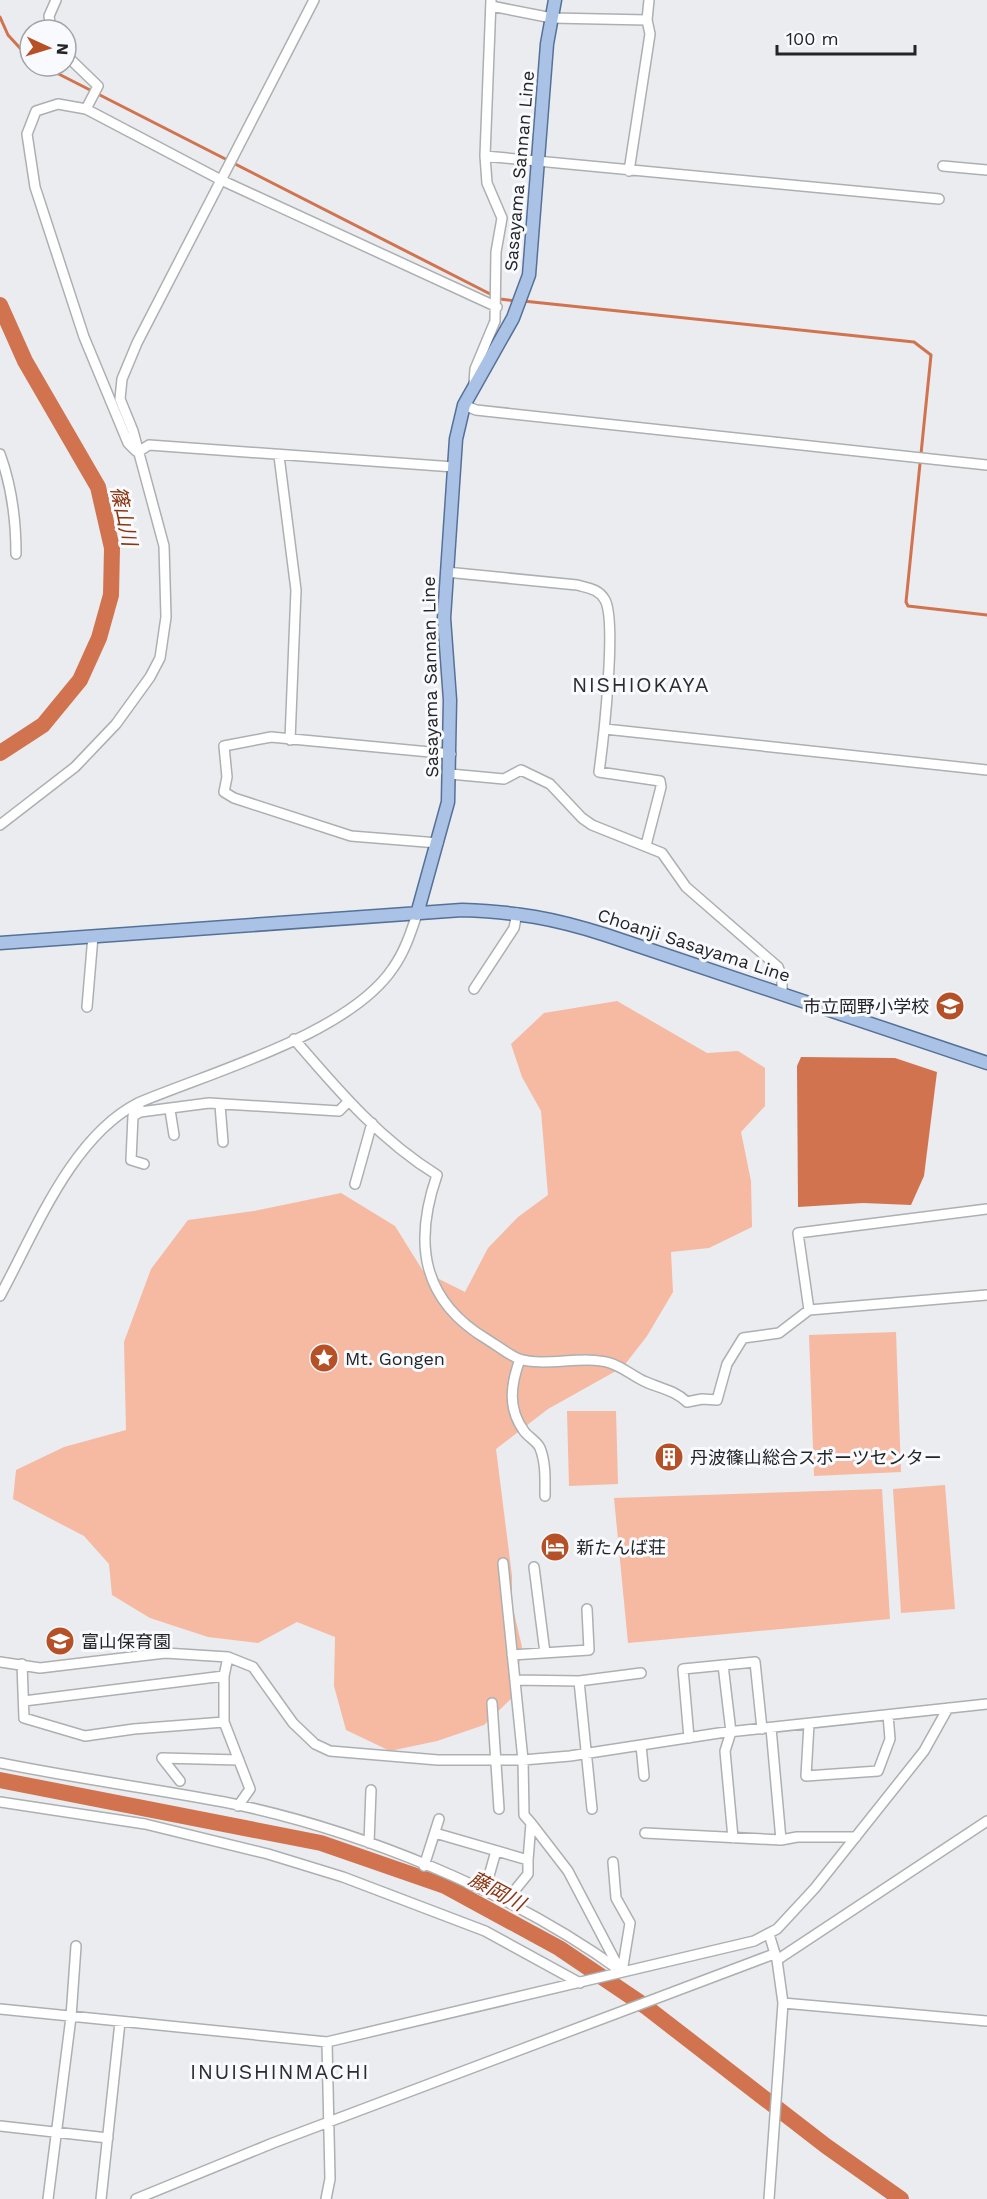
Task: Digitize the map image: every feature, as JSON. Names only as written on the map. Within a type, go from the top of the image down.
[{"type":"main road","name":"Sasayama Sannan Line","points":[[417,914],[448,802],[451,754],[444,618],[456,439],[464,405],[474,383],[516,312],[524,291],[534,246],[547,44],[555,0]]},
{"type":"main road","name":"Choanji Sasayama Line","points":[[417,914],[462,910],[517,912],[565,922],[987,1063]]},
{"type":"main road","points":[[0,943],[417,914]]},
{"type":"street","points":[[49,18],[56,0]]},
{"type":"street","points":[[0,825],[60,780],[108,733],[150,677],[160,658],[166,617],[164,546],[138,452],[120,399],[122,379],[137,343],[314,0]]},
{"type":"street","points":[[629,171],[650,34],[647,20],[649,0]]},
{"type":"street","points":[[474,383],[475,369],[495,321],[496,252],[501,218],[487,183],[485,156],[491,3],[552,18],[647,20]]},
{"type":"street","points":[[78,67],[98,86],[86,109]]},
{"type":"street","points":[[138,452],[128,443],[84,337],[35,187],[27,134],[36,111],[58,104],[86,109],[221,180],[497,305]]},
{"type":"street","points":[[485,156],[539,163],[939,199]]},
{"type":"street","points":[[943,166],[987,170]]},
{"type":"street","points":[[464,405],[476,410],[987,465]]},
{"type":"street","points":[[138,452],[149,445],[454,467]]},
{"type":"street","points":[[0,454],[16,516],[16,554]]},
{"type":"street","points":[[279,456],[296,590],[290,740]]},
{"type":"street","points":[[446,572],[594,589],[605,600],[610,642],[605,729],[599,772],[660,781],[661,787],[646,845]]},
{"type":"street","points":[[605,729],[987,770]]},
{"type":"street","points":[[438,843],[351,836],[243,801],[224,792],[227,777],[224,746],[271,737],[451,754]]},
{"type":"street","points":[[450,774],[504,779],[522,770],[550,784],[592,825],[662,853],[686,887],[778,967],[782,977],[782,993]]},
{"type":"street","points":[[474,989],[514,928],[517,912]]},
{"type":"street","points":[[144,1164],[131,1160],[133,1116],[139,1108],[320,1029],[352,1007],[380,983],[393,968],[406,945],[417,914]]},
{"type":"street","points":[[87,1007],[93,936]]},
{"type":"street","points":[[294,1040],[348,1102],[412,1159],[437,1175],[426,1226],[424,1251],[428,1273],[445,1302],[460,1321],[520,1359],[609,1363],[648,1383],[675,1392],[687,1402],[702,1399],[717,1400],[727,1364],[743,1338],[779,1333],[809,1310],[987,1295]]},
{"type":"street","points":[[0,1296],[75,1158],[98,1132],[125,1110],[139,1108],[170,1110],[209,1104],[339,1111],[348,1102]]},
{"type":"street","points":[[220,1105],[224,1142]]},
{"type":"street","points":[[170,1110],[174,1135]]},
{"type":"street","points":[[355,1184],[372,1123]]},
{"type":"street","points":[[809,1310],[798,1233],[987,1209]]},
{"type":"street","points":[[520,1359],[514,1377],[511,1404],[524,1432],[540,1446],[545,1472],[545,1496]]},
{"type":"street","points":[[503,1563],[523,1760],[524,1815],[568,1871],[618,1973]]},
{"type":"street","points":[[534,1567],[545,1653]]},
{"type":"street","points":[[512,1654],[590,1650],[587,1609]]},
{"type":"street","points":[[0,1662],[40,1668],[165,1653],[228,1657],[253,1667],[293,1723],[315,1744],[330,1751],[438,1760],[523,1760],[588,1754],[731,1732],[987,1704]]},
{"type":"street","points":[[228,1657],[224,1676],[224,1722],[250,1789],[238,1806]]},
{"type":"street","points":[[688,1738],[683,1669],[755,1662],[782,1840]]},
{"type":"street","points":[[22,1664],[24,1718],[85,1736],[134,1729],[224,1722]]},
{"type":"street","points":[[723,1665],[731,1732],[724,1751],[733,1838]]},
{"type":"street","points":[[515,1680],[579,1681],[641,1673]]},
{"type":"street","points":[[24,1701],[224,1676]]},
{"type":"street","points":[[579,1681],[592,1809]]},
{"type":"street","points":[[492,1703],[499,1809]]},
{"type":"street","points":[[0,2009],[327,2042],[754,1941],[777,1929],[815,1888],[924,1751],[948,1708]]},
{"type":"street","points":[[809,1724],[806,1776],[878,1771],[890,1739],[888,1715]]},
{"type":"street","points":[[641,1745],[644,1776]]},
{"type":"street","points":[[180,1782],[162,1758],[239,1760]]},
{"type":"street","points":[[0,1763],[238,1806],[369,1843],[485,1890],[585,1945],[618,1973]]},
{"type":"street","points":[[369,1843],[371,1790]]},
{"type":"street","points":[[0,1802],[145,1824],[268,1854],[343,1877],[485,1931],[583,1983]]},
{"type":"street","points":[[424,1866],[439,1819]]},
{"type":"street","points":[[136,2199],[654,1998],[775,1957],[987,1821]]},
{"type":"street","points":[[506,1901],[528,1874],[531,1823]]},
{"type":"street","points":[[435,1833],[528,1860]]},
{"type":"street","points":[[645,1833],[782,1840],[797,1837],[856,1837]]},
{"type":"street","points":[[485,1890],[495,1851]]},
{"type":"street","points":[[613,1862],[616,1898],[630,1923],[618,1973]]},
{"type":"street","points":[[769,1934],[783,2003],[769,2199]]},
{"type":"street","points":[[48,2199],[71,2017],[76,1946]]},
{"type":"street","points":[[783,2003],[987,2021]]},
{"type":"street","points":[[101,2199],[120,2022]]},
{"type":"street","points":[[326,2199],[330,2179],[327,2042]]},
{"type":"street","points":[[0,2127],[108,2139]]},
{"type":"shaded area","points":[[617,1001],[707,1053],[738,1051],[765,1068],[765,1106],[741,1132],[751,1181],[752,1227],[709,1248],[671,1252],[673,1292],[647,1336],[623,1367],[548,1409],[496,1449],[512,1576],[512,1604],[522,1647],[514,1696],[484,1725],[437,1741],[390,1751],[346,1730],[334,1686],[335,1637],[297,1622],[258,1643],[208,1637],[150,1618],[112,1595],[109,1564],[84,1536],[13,1499],[16,1470],[64,1447],[126,1430],[124,1342],[151,1269],[188,1220],[254,1211],[341,1193],[395,1226],[423,1271],[465,1292],[488,1248],[518,1217],[548,1195],[541,1111],[522,1077],[511,1044],[544,1013]]},
{"type":"shaded area","points":[[801,1057],[895,1058],[937,1072],[924,1176],[911,1205],[863,1203],[798,1207],[797,1066]]},
{"type":"shaded area","points":[[896,1332],[901,1472],[814,1476],[809,1335]]},
{"type":"shaded area","points":[[567,1411],[616,1411],[618,1484],[569,1486]]},
{"type":"shaded area","points":[[945,1485],[955,1609],[901,1613],[893,1489]]},
{"type":"shaded area","points":[[882,1489],[890,1619],[628,1643],[614,1498]]},
{"type":"waterway","points":[[0,17],[8,35],[18,46]]},
{"type":"waterway","points":[[67,78],[500,299],[516,301]]},
{"type":"waterway","points":[[523,301],[914,342],[931,355],[906,602],[908,606],[987,615]]},
{"type":"waterway","name":"篠山川","points":[[0,305],[25,361],[98,487],[112,548],[111,595],[99,638],[80,680],[43,725],[0,753]]},
{"type":"waterway","name":"藤岡川","points":[[0,1780],[321,1843],[445,1886],[559,1948],[645,2006],[826,2146],[901,2199]]},
{"type":"place","name":"市立岡野小学校","points":[[950,1006]]},
{"type":"place","name":"Mt. Gongen","points":[[324,1358]]},
{"type":"place","name":"丹波篠山総合スポーツセンター","points":[[669,1457]]},
{"type":"place","name":"新たんば荘","points":[[555,1547]]},
{"type":"place","name":"富山保育園","points":[[60,1641]]},
{"type":"district","name":"NISHIOKAYA","points":[[641,684]]},
{"type":"district","name":"INUISHINMACHI","points":[[280,2071]]}]
